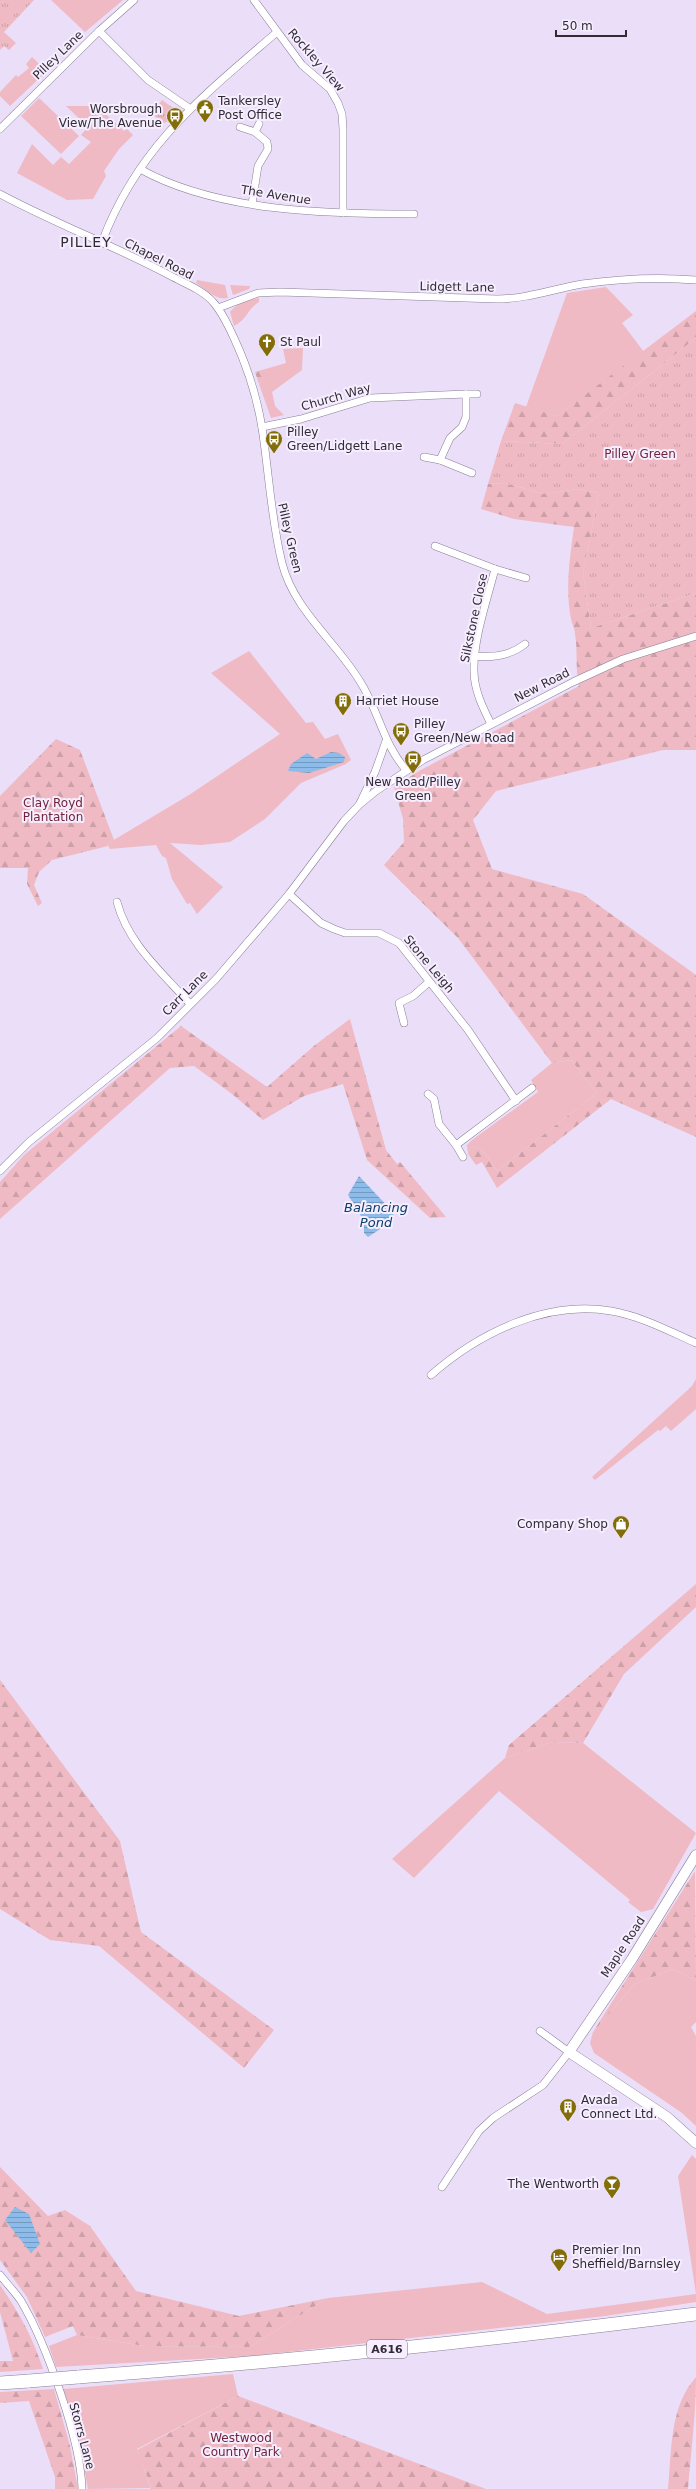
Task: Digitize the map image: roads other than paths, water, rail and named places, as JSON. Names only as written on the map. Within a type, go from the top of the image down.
[{"type":"highway","name":"A616","points":[[0,2383],[327,2356],[467,2340],[532,2335],[696,2314]]},
{"type":"street","name":"Pilley Lane","points":[[0,129],[99,31],[134,0]]},
{"type":"street","name":"Rockley View","points":[[254,0],[302,64],[330,90],[342,114],[343,213]]},
{"type":"street","points":[[99,31],[148,80],[189,108]]},
{"type":"street","points":[[102,242],[122,196],[165,134],[189,108],[277,32]]},
{"type":"street","points":[[255,132],[259,124]]},
{"type":"street","points":[[240,127],[255,132],[265,138],[268,149],[258,166],[252,204]]},
{"type":"street","name":"The Avenue","points":[[140,169],[153,176],[203,192],[252,204],[303,211],[414,214]]},
{"type":"street","name":"Chapel Road","points":[[0,194],[44,218],[102,242],[192,288],[212,300],[218,308]]},
{"type":"street","name":"Lidgett Lane","points":[[218,308],[258,293],[280,292],[497,300],[517,299],[583,284],[696,280]]},
{"type":"street","name":"Pilley Green","points":[[218,308],[241,356],[253,391],[262,427],[270,497],[282,564],[289,582],[304,608],[360,680],[370,698],[386,741],[406,770]]},
{"type":"street","points":[[440,460],[450,438],[462,427],[466,417],[466,394]]},
{"type":"street","name":"Church Way","points":[[262,427],[302,419],[370,398],[477,394]]},
{"type":"street","points":[[424,457],[440,460],[472,473]]},
{"type":"street","points":[[435,546],[495,569]]},
{"type":"street","name":"Silkstone Close","points":[[491,724],[477,692],[474,673],[474,656],[495,569],[526,578]]},
{"type":"street","name":"New Road","points":[[406,770],[491,724],[623,659],[696,636]]},
{"type":"street","points":[[474,656],[504,656],[517,650],[525,644]]},
{"type":"street","name":"Carr Lane","points":[[0,1171],[29,1142],[157,1038],[216,978],[289,894],[359,805],[375,772],[386,741]]},
{"type":"street","name":"Carr Lane","points":[[359,805],[406,770]]},
{"type":"street","name":"Stone Leigh","points":[[289,894],[321,922],[334,929],[344,932],[379,933],[399,943],[468,1030],[516,1100]]},
{"type":"street","points":[[117,902],[121,918],[137,945],[190,1004]]},
{"type":"street","points":[[404,1023],[399,1002],[413,996],[429,982]]},
{"type":"street","points":[[456,1145],[532,1088]]},
{"type":"street","points":[[428,1094],[434,1099],[439,1124],[463,1156]]},
{"type":"street","points":[[431,1375],[453,1357],[517,1322],[546,1314],[579,1309],[611,1311],[643,1320],[696,1343]]},
{"type":"street","name":"Maple Road","points":[[569,2052],[632,1959],[696,1855]]},
{"type":"street","points":[[540,2031],[667,2117],[696,2143]]},
{"type":"street","points":[[442,2187],[480,2131],[493,2118],[543,2085],[569,2052]]},
{"type":"street","name":"Storrs Lane","points":[[0,2275],[20,2301],[43,2345],[75,2444],[82,2489]]},
{"type":"water","points":[[331,752],[339,753],[345,757],[344,762],[309,773],[288,771],[291,764],[307,753],[316,759]]},
{"type":"water","name":"Balancing Pond","points":[[359,1176],[393,1212],[394,1220],[368,1237],[364,1233],[364,1221],[348,1195]]},
{"type":"water","points":[[15,2207],[29,2214],[40,2244],[31,2253],[5,2220]]},
{"type":"place","name":"Tankersley Post Office","points":[[205,123]]},
{"type":"place","name":"Worsbrough View/The Avenue","points":[[175,131]]},
{"type":"place","name":"St Paul","points":[[267,357]]},
{"type":"place","name":"Pilley Green/Lidgett Lane","points":[[274,454]]},
{"type":"place","name":"Harriet House","points":[[343,716]]},
{"type":"place","name":"Pilley Green/New Road","points":[[401,746]]},
{"type":"place","name":"New Road/Pilley Green","points":[[413,774]]},
{"type":"place","name":"Company Shop","points":[[621,1539]]},
{"type":"place","name":"Avada Connect Ltd.","points":[[568,2122]]},
{"type":"place","name":"The Wentworth","points":[[612,2199]]},
{"type":"place","name":"Premier Inn Sheffield/Barnsley","points":[[559,2272]]},
{"type":"district","name":"PILLEY","points":[[86,242]]},
{"type":"park label","name":"Clay Royd Plantation","points":[[53,810]]},
{"type":"park label","name":"Westwood Country Park","points":[[241,2445]]}]
